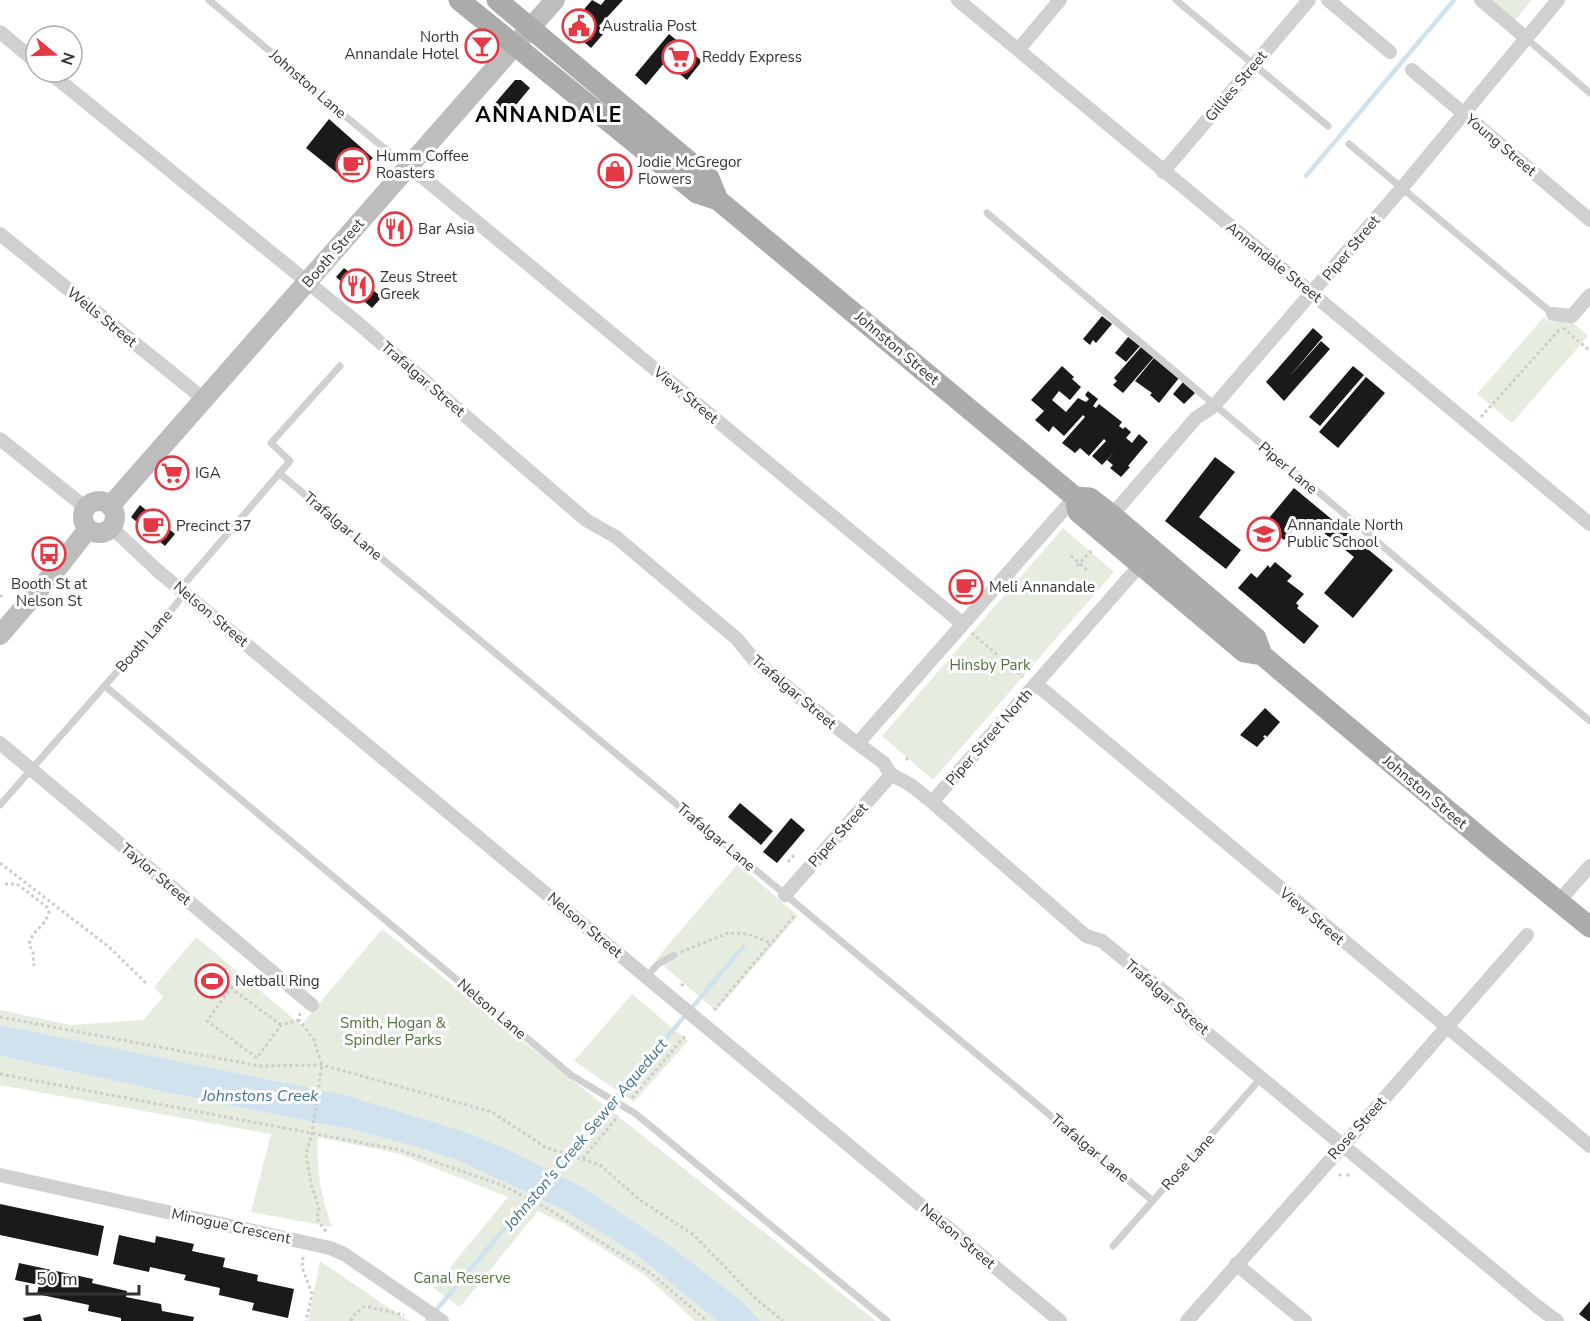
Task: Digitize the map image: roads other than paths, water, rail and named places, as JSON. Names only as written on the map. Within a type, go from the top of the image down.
[{"type":"main road","name":"Johnston Street","points":[[459,0],[696,193],[718,200],[1075,497],[1090,498],[1112,515],[1256,638],[1262,655]]},
{"type":"main road","name":"Johnston Street","points":[[497,0],[709,178],[718,200]]},
{"type":"main road","name":"Booth Street","points":[[111,506],[555,0]]},
{"type":"main road","name":"Johnston Street","points":[[1075,497],[1078,512],[1244,652],[1262,655],[1590,927]]},
{"type":"main road","points":[[98,501],[111,506],[115,519],[111,527],[99,533],[88,529],[83,518],[86,508],[98,501]]},
{"type":"main road","points":[[0,635],[60,566],[88,529]]},
{"type":"street","name":"Annandale Street","points":[[958,0],[1590,524]]},
{"type":"street","points":[[1018,50],[1060,0]]},
{"type":"street","name":"Gillies Street","points":[[1163,172],[1309,0]]},
{"type":"street","points":[[1328,0],[1390,52]]},
{"type":"street","points":[[1481,0],[1526,38]]},
{"type":"street","name":"Piper Street","points":[[1112,515],[1196,418],[1214,406],[1313,293],[1558,0]]},
{"type":"street","points":[[0,32],[24,52]]},
{"type":"street","name":"Young Street","points":[[1412,70],[1590,220]]},
{"type":"street","name":"Trafalgar Street","points":[[64,84],[359,324],[586,520],[616,537],[737,639],[755,661],[845,735],[885,763],[886,770],[891,775],[908,783],[932,802],[1086,936],[1102,941],[1180,1005],[1190,1019],[1342,1146],[1557,1321]]},
{"type":"street","name":"View Street","points":[[408,168],[425,179],[966,628]]},
{"type":"street","name":"Wells Street","points":[[0,234],[205,400]]},
{"type":"street","points":[[1553,315],[1572,316],[1590,295]]},
{"type":"street","points":[[0,439],[86,508]]},
{"type":"street","points":[[858,743],[966,628],[1075,497]]},
{"type":"street","name":"Nelson Street","points":[[111,527],[158,571],[1060,1321]]},
{"type":"street","name":"Piper Street North","points":[[932,802],[1031,682],[1141,564]]},
{"type":"street","name":"View Street","points":[[1031,682],[1590,1146]]},
{"type":"street","name":"Taylor Street","points":[[0,743],[312,1005]]},
{"type":"street","name":"Piper Street","points":[[785,895],[891,775]]},
{"type":"street","points":[[1559,901],[1590,866]]},
{"type":"street","name":"Rose Street","points":[[1187,1321],[1527,934]]},
{"type":"street","name":"Minogue Crescent","points":[[0,1175],[337,1250],[442,1321]]},
{"type":"street","points":[[1236,1264],[1305,1321]]},
{"type":"street","name":"Trafalgar Street","points":[[1538,1307],[1545,1321]]},
{"type":"lane","name":"Johnston Lane","points":[[209,0],[316,90],[321,98],[408,168]]},
{"type":"lane","points":[[1176,0],[1328,126]]},
{"type":"lane","points":[[1526,38],[1590,93]]},
{"type":"lane","points":[[1348,144],[1553,315]]},
{"type":"lane","name":"Piper Lane","points":[[987,213],[1590,722]]},
{"type":"lane","points":[[279,472],[290,461],[271,443],[340,366]]},
{"type":"lane","name":"Booth Lane","points":[[0,805],[177,603],[186,582],[279,472]]},
{"type":"lane","name":"Trafalgar Lane","points":[[279,472],[1154,1201]]},
{"type":"lane","name":"Nelson Lane","points":[[105,686],[577,1080],[636,1114],[886,1321]]},
{"type":"lane","points":[[647,976],[657,964],[674,955]]},
{"type":"lane","name":"Rose Lane","points":[[1113,1246],[1261,1078]]},
{"type":"water","name":"Johnstons Creek","points":[[0,1025],[346,1095],[469,1133],[520,1155],[582,1187],[676,1250],[744,1303],[760,1321],[717,1321],[634,1253],[564,1210],[457,1160],[354,1130],[0,1056]]},
{"type":"waterway","points":[[1306,176],[1454,0]]},
{"type":"waterway","name":"Johnston's Creek Sewer Aqueduct","points":[[550,1176],[743,947]]},
{"type":"waterway","name":"Johnston's Creek Sewer Aqueduct","points":[[427,1321],[536,1191]]},
{"type":"place","name":"Australia Post","points":[[579,26]]},
{"type":"place","name":"North Annandale Hotel","points":[[482,46]]},
{"type":"place","name":"Reddy Express","points":[[679,57]]},
{"type":"place","name":"Humm Coffee Roasters","points":[[353,165]]},
{"type":"place","name":"Jodie McGregor Flowers","points":[[615,171]]},
{"type":"place","name":"Bar Asia","points":[[395,229]]},
{"type":"place","name":"Zeus Street Greek","points":[[357,286]]},
{"type":"place","name":"IGA","points":[[172,473]]},
{"type":"place","name":"Precinct 37","points":[[153,526]]},
{"type":"place","name":"Annandale North Public School","points":[[1264,534]]},
{"type":"place","name":"Booth St at Nelson St","points":[[49,554]]},
{"type":"place","name":"Meli Annandale","points":[[966,587]]},
{"type":"place","name":"Netball Ring","points":[[212,981]]},
{"type":"district","name":"ANNANDALE","points":[[549,115]]},
{"type":"park label","name":"Hinsby Park","points":[[990,665]]},
{"type":"park label","name":"Smith, Hogan & Spindler Parks","points":[[393,1032]]},
{"type":"park label","name":"Canal Reserve","points":[[462,1278]]}]
